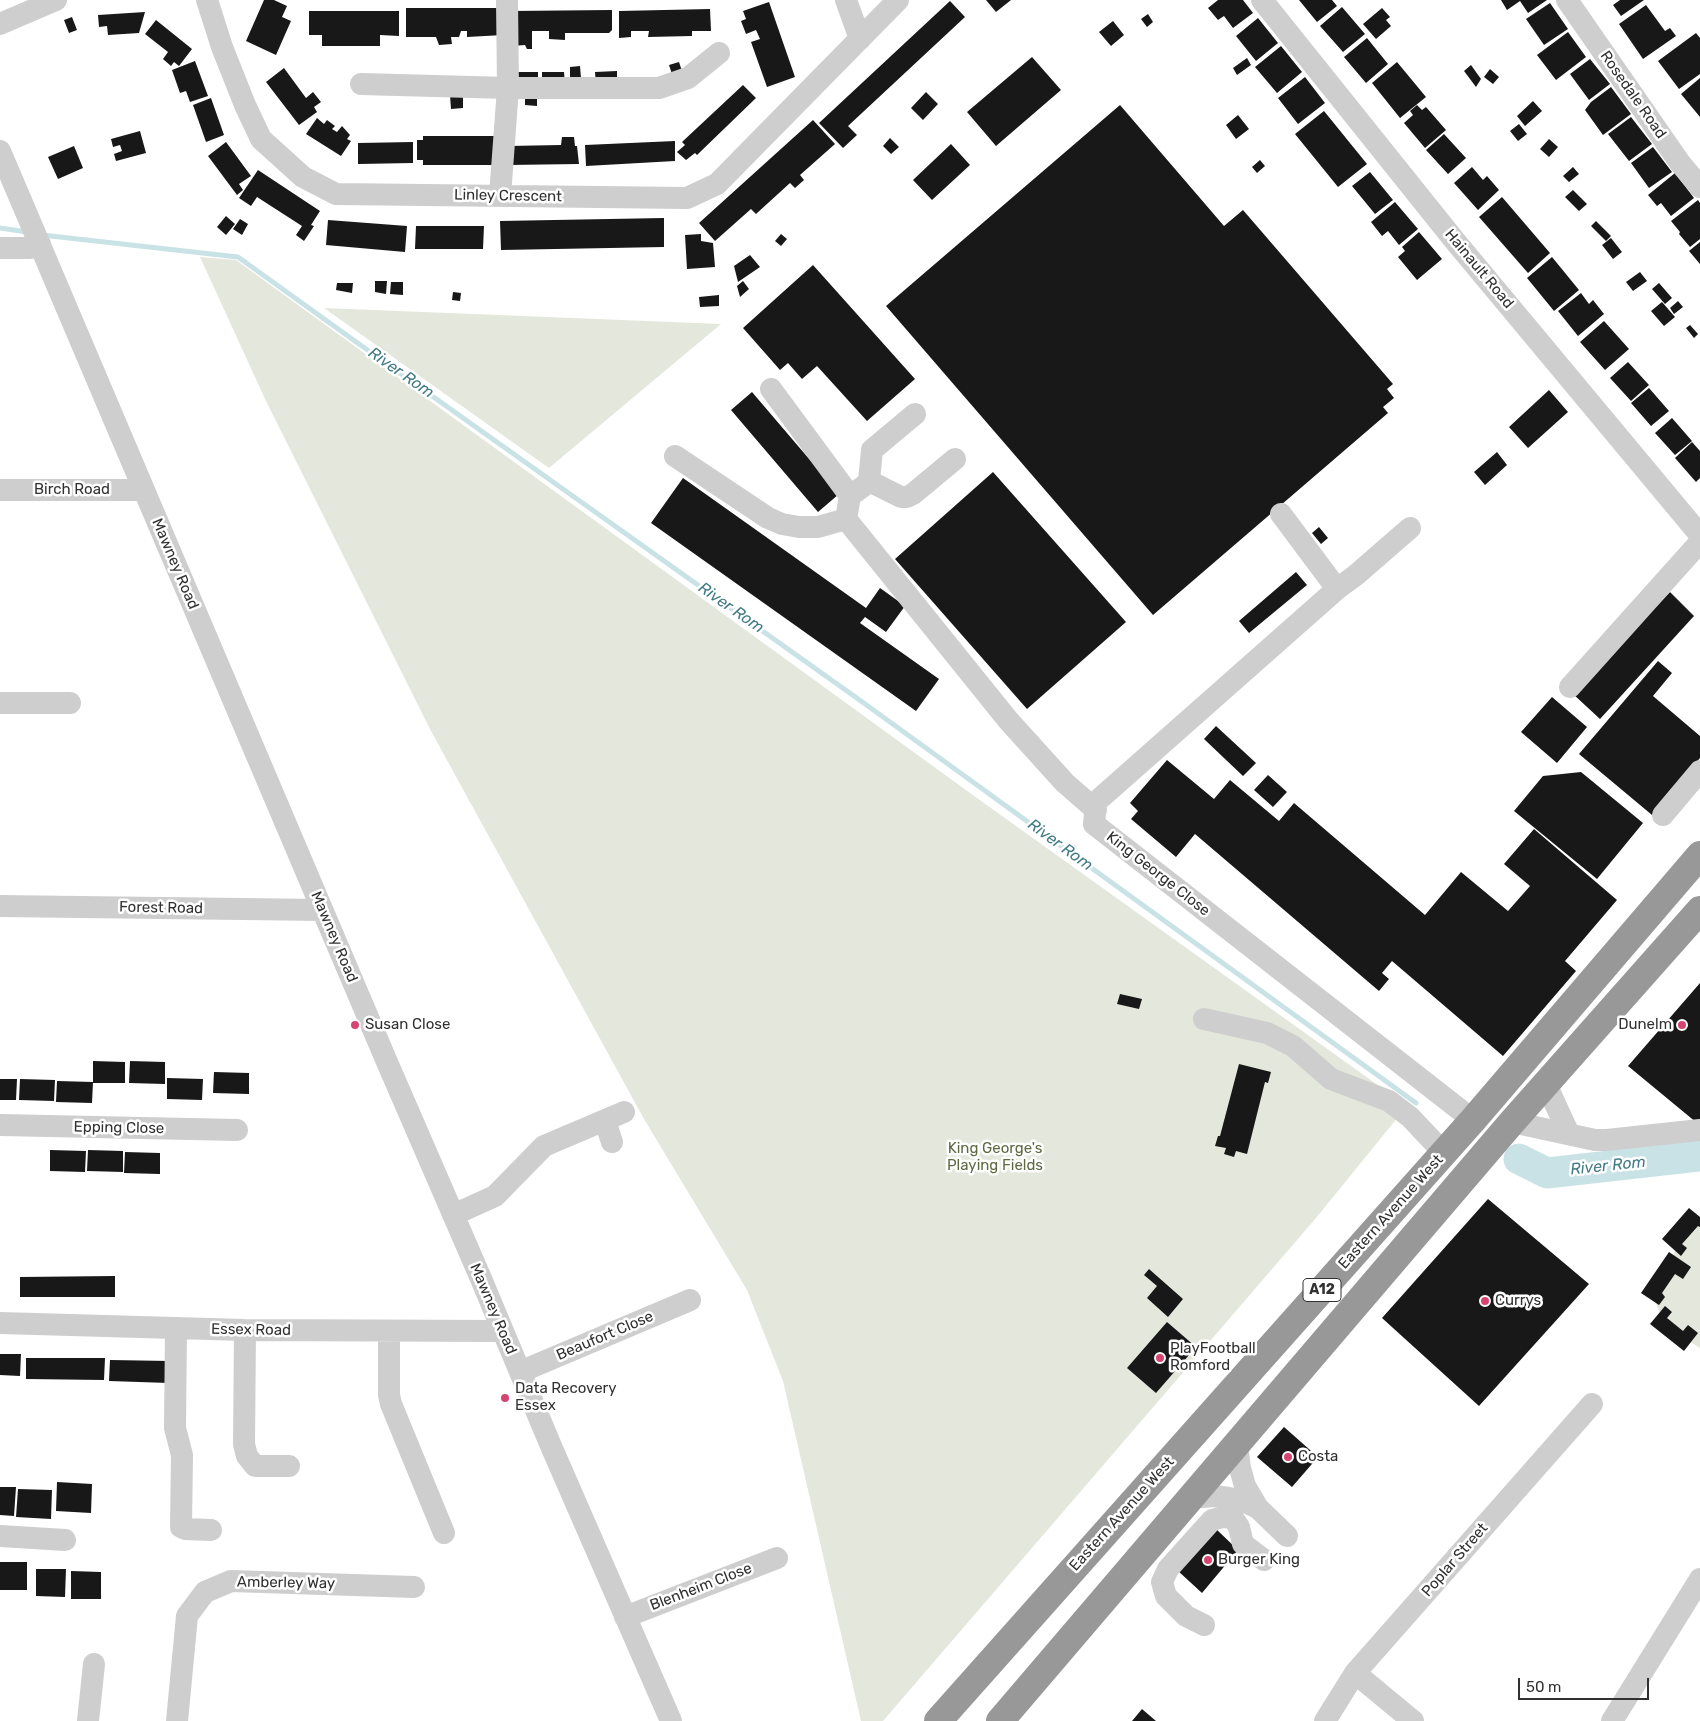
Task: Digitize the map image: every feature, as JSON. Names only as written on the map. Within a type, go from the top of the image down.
[{"type":"highway","name":"Eastern Avenue West","points":[[938,1721],[1444,1153],[1700,855]]},
{"type":"highway","name":"A12","points":[[1000,1721],[1512,1122],[1700,910]]},
{"type":"street","points":[[0,24],[56,0]]},
{"type":"street","name":"Linley Crescent","points":[[207,0],[222,47],[245,106],[261,139],[303,177],[336,194],[687,198],[717,184],[898,0]]},
{"type":"street","points":[[500,196],[508,88],[507,0]]},
{"type":"street","points":[[846,0],[860,39]]},
{"type":"street","name":"Hainault Road","points":[[1262,0],[1455,241],[1700,534]]},
{"type":"street","name":"Rosedale Road","points":[[1568,0],[1680,163],[1700,188]]},
{"type":"street","points":[[360,84],[508,88],[659,88],[688,78],[720,53]]},
{"type":"street","name":"Mawney Road","points":[[0,151],[322,910],[671,1721]]},
{"type":"street","points":[[0,248],[30,248],[36,233]]},
{"type":"street","points":[[771,389],[850,496]]},
{"type":"street","points":[[915,414],[872,450],[868,481],[850,496],[846,519],[1008,720],[1065,783],[1096,810]]},
{"type":"street","points":[[674,456],[768,518],[782,524],[799,527],[818,527],[846,519]]},
{"type":"street","points":[[868,481],[901,497],[907,497],[955,459]]},
{"type":"street","name":"Birch Road","points":[[1,489],[144,490]]},
{"type":"street","points":[[1281,514],[1337,589]]},
{"type":"street","points":[[1096,810],[1096,802],[1337,589],[1410,528]]},
{"type":"street","points":[[1570,687],[1700,542]]},
{"type":"street","points":[[0,703],[70,703]]},
{"type":"street","points":[[1663,815],[1700,771]]},
{"type":"street","name":"King George Close","points":[[1096,810],[1094,824],[1473,1120]]},
{"type":"street","name":"Forest Road","points":[[0,906],[322,910]]},
{"type":"street","points":[[1204,1019],[1267,1033],[1293,1046],[1331,1079],[1389,1101],[1410,1117],[1444,1153]]},
{"type":"street","points":[[1546,1084],[1569,1134]]},
{"type":"street","points":[[453,1215],[496,1196],[544,1146],[615,1116],[612,1142]]},
{"type":"street","points":[[1512,1122],[1595,1140],[1700,1130]]},
{"type":"street","name":"Epping Close","points":[[0,1125],[237,1130]]},
{"type":"street","name":"Beaufort Close","points":[[520,1372],[690,1300]]},
{"type":"street","name":"Essex Road","points":[[0,1323],[246,1330],[502,1331]]},
{"type":"street","points":[[176,1328],[175,1428],[182,1455],[181,1527],[185,1529],[211,1530]]},
{"type":"street","points":[[246,1330],[244,1444],[247,1456],[255,1466],[289,1466]]},
{"type":"street","points":[[389,1331],[390,1404],[444,1533]]},
{"type":"street","name":"Poplar Street","points":[[1324,1721],[1355,1673],[1592,1404]]},
{"type":"street","points":[[1236,1445],[1245,1486],[1258,1508],[1287,1536]]},
{"type":"street","points":[[1191,1498],[1214,1496],[1229,1498],[1241,1500],[1258,1508]]},
{"type":"street","points":[[1204,1626],[1186,1616],[1166,1596],[1162,1582],[1168,1569],[1212,1520],[1223,1517],[1233,1518],[1239,1527],[1243,1544],[1264,1560]]},
{"type":"street","points":[[0,1536],[66,1540]]},
{"type":"street","name":"Blenheim Close","points":[[625,1617],[777,1558]]},
{"type":"street","points":[[1612,1721],[1700,1579]]},
{"type":"street","name":"Amberley Way","points":[[177,1721],[187,1616],[206,1592],[231,1581],[414,1587]]},
{"type":"street","points":[[88,1721],[94,1664]]},
{"type":"street","points":[[1355,1673],[1413,1721]]},
{"type":"green space","name":"King George's Playing Fields","points":[[200,257],[236,260],[970,793],[1407,1106],[1316,1218],[883,1721],[861,1721],[783,1381],[747,1290],[644,1119],[431,731],[266,401]]},
{"type":"green space","points":[[324,308],[721,324],[549,468]]},
{"type":"green space","points":[[1700,1219],[1700,1348],[1666,1327],[1654,1299],[1682,1235]]},
{"type":"building","points":[[264,0],[274,0],[287,6],[282,17],[291,21],[276,55],[246,41]]},
{"type":"building","points":[[986,0],[1011,0],[996,12]]},
{"type":"building","points":[[1218,0],[1243,0],[1253,13],[1233,28],[1224,16],[1218,20],[1208,8]]},
{"type":"building","points":[[1299,0],[1332,0],[1337,6],[1317,22]]},
{"type":"building","points":[[1501,0],[1547,0],[1528,13],[1520,1],[1507,10]]},
{"type":"building","points":[[1620,0],[1644,0],[1621,16],[1613,5]]},
{"type":"building","points":[[950,1],[965,17],[848,126],[857,135],[843,148],[819,123]]},
{"type":"building","points":[[769,2],[795,77],[767,87],[751,42],[760,39],[756,30],[746,34],[741,21],[746,19],[743,11]]},
{"type":"building","points":[[1550,3],[1568,29],[1544,45],[1526,19]]},
{"type":"building","points":[[1646,5],[1665,31],[1670,28],[1676,36],[1643,59],[1619,24]]},
{"type":"building","points":[[1342,7],[1365,34],[1343,52],[1320,26]]},
{"type":"building","points":[[406,8],[503,8],[503,35],[467,37],[467,31],[461,31],[459,37],[451,37],[452,44],[439,45],[436,37],[406,37]]},
{"type":"building","points":[[1382,8],[1390,17],[1386,20],[1391,26],[1376,39],[1363,24]]},
{"type":"building","points":[[710,9],[711,31],[692,31],[692,36],[648,37],[649,31],[631,31],[631,37],[619,38],[619,11]]},
{"type":"building","points":[[612,10],[612,30],[609,33],[565,33],[565,40],[549,39],[549,31],[532,31],[532,49],[527,49],[525,45],[512,46],[511,11]]},
{"type":"building","points":[[309,11],[399,11],[399,36],[380,35],[380,46],[322,46],[322,35],[309,35]]},
{"type":"building","points":[[145,12],[139,33],[108,35],[107,26],[99,27],[98,15]]},
{"type":"building","points":[[1148,14],[1153,22],[1147,27],[1141,19]]},
{"type":"building","points":[[72,17],[77,30],[69,33],[64,20]]},
{"type":"building","points":[[1258,18],[1278,43],[1256,61],[1236,36]]},
{"type":"building","points":[[156,20],[192,49],[179,66],[174,62],[171,66],[163,59],[168,52],[145,34]]},
{"type":"building","points":[[1113,21],[1124,35],[1111,46],[1099,32]]},
{"type":"building","points":[[1568,32],[1586,57],[1556,80],[1537,55]]},
{"type":"building","points":[[1696,33],[1700,38],[1700,74],[1679,89],[1658,61]]},
{"type":"building","points":[[1367,38],[1388,64],[1366,83],[1344,57]]},
{"type":"building","points":[[1281,46],[1302,72],[1277,93],[1255,67]]},
{"type":"building","points":[[1032,57],[1061,90],[996,146],[967,112]]},
{"type":"building","points":[[1247,58],[1251,65],[1237,75],[1233,68]]},
{"type":"building","points":[[1590,59],[1610,84],[1589,100],[1570,74]]},
{"type":"building","points":[[195,61],[208,96],[190,102],[186,91],[180,93],[172,70]]},
{"type":"building","points":[[679,62],[683,74],[673,77],[669,65]]},
{"type":"building","points":[[1397,62],[1426,97],[1400,118],[1372,83]]},
{"type":"building","points":[[1471,65],[1481,79],[1476,87],[1464,71]]},
{"type":"building","points":[[580,66],[581,78],[570,78],[570,67]]},
{"type":"building","points":[[284,68],[306,98],[313,92],[321,102],[314,107],[317,112],[299,125],[266,82]]},
{"type":"building","points":[[1490,69],[1499,77],[1493,84],[1484,77]]},
{"type":"building","points":[[617,71],[617,84],[596,85],[595,72]]},
{"type":"building","points":[[513,72],[538,72],[538,83],[523,84]]},
{"type":"building","points":[[542,72],[564,72],[565,84],[542,84]]},
{"type":"building","points":[[1305,77],[1325,103],[1298,124],[1278,98]]},
{"type":"building","points":[[1700,78],[1700,117],[1681,94]]},
{"type":"building","points":[[743,85],[756,98],[697,155],[695,153],[686,160],[677,152],[685,145],[682,142]]},
{"type":"building","points":[[1611,87],[1631,114],[1603,135],[1585,110],[1591,102]]},
{"type":"building","points":[[525,92],[537,92],[537,106],[525,105]]},
{"type":"building","points":[[926,92],[938,104],[923,120],[911,108]]},
{"type":"building","points":[[450,95],[463,95],[463,108],[451,109]]},
{"type":"building","points":[[211,98],[224,135],[206,142],[193,105]]},
{"type":"building","points":[[1533,101],[1542,111],[1525,126],[1517,116]]},
{"type":"building","points":[[1120,105],[1224,226],[1243,210],[1393,384],[1387,389],[1394,398],[1383,407],[1388,413],[1153,615],[886,306]]},
{"type":"building","points":[[1417,105],[1422,110],[1426,107],[1446,130],[1425,148],[1404,123],[1413,115],[1410,111]]},
{"type":"building","points":[[1324,111],[1367,164],[1338,187],[1295,134]]},
{"type":"building","points":[[1238,115],[1249,129],[1236,139],[1226,125]]},
{"type":"building","points":[[1631,117],[1652,144],[1629,161],[1608,134]]},
{"type":"building","points":[[317,118],[324,124],[327,120],[335,126],[332,129],[337,132],[342,126],[350,135],[347,139],[351,141],[341,156],[306,134]]},
{"type":"building","points":[[813,120],[835,144],[800,175],[804,180],[795,188],[790,183],[756,214],[751,209],[715,241],[699,223]]},
{"type":"building","points":[[1519,124],[1527,134],[1518,141],[1510,131]]},
{"type":"building","points":[[140,131],[146,153],[116,161],[114,154],[122,151],[120,145],[113,147],[111,139]]},
{"type":"building","points":[[1444,134],[1466,158],[1448,174],[1426,150]]},
{"type":"building","points":[[423,136],[494,136],[494,165],[423,165],[423,160],[417,160],[417,140],[423,140]]},
{"type":"building","points":[[562,137],[574,137],[579,164],[508,165],[508,146],[561,145]]},
{"type":"building","points":[[890,138],[899,147],[891,154],[883,146]]},
{"type":"building","points":[[1549,139],[1558,147],[1549,157],[1540,149]]},
{"type":"building","points":[[675,141],[675,161],[586,166],[585,145]]},
{"type":"building","points":[[226,142],[251,176],[239,184],[243,190],[237,195],[208,156]]},
{"type":"building","points":[[413,142],[413,163],[358,164],[358,143]]},
{"type":"building","points":[[951,144],[970,165],[932,200],[913,180]]},
{"type":"building","points":[[74,146],[83,168],[58,179],[48,157]]},
{"type":"building","points":[[1653,147],[1672,172],[1649,188],[1631,163]]},
{"type":"building","points":[[1260,160],[1265,166],[1257,173],[1252,167]]},
{"type":"building","points":[[1472,167],[1483,180],[1487,176],[1499,190],[1478,210],[1454,183]]},
{"type":"building","points":[[1573,167],[1579,174],[1569,182],[1563,176]]},
{"type":"building","points":[[258,170],[320,211],[311,225],[314,226],[304,241],[296,235],[302,226],[257,197],[251,206],[239,198]]},
{"type":"building","points":[[1370,172],[1393,200],[1375,214],[1352,186]]},
{"type":"building","points":[[1675,173],[1694,198],[1671,216],[1661,203],[1657,206],[1648,195]]},
{"type":"building","points":[[1573,190],[1587,204],[1579,211],[1565,197]]},
{"type":"building","points":[[1502,197],[1550,253],[1528,273],[1479,217]]},
{"type":"building","points":[[1698,200],[1700,203],[1700,239],[1690,247],[1671,221]]},
{"type":"building","points":[[1395,202],[1418,229],[1399,245],[1388,231],[1382,236],[1371,222]]},
{"type":"building","points":[[226,216],[235,224],[226,235],[217,227]]},
{"type":"building","points":[[664,218],[664,247],[501,250],[500,221]]},
{"type":"building","points":[[240,219],[248,224],[242,235],[233,229]]},
{"type":"building","points":[[328,220],[407,226],[405,252],[326,245]]},
{"type":"building","points":[[1596,221],[1611,236],[1606,241],[1591,226]]},
{"type":"building","points":[[416,226],[484,226],[483,249],[415,249]]},
{"type":"building","points":[[1419,232],[1442,259],[1417,280],[1398,257],[1405,251],[1402,247]]},
{"type":"building","points":[[701,234],[701,241],[713,243],[715,267],[687,269],[685,235]]},
{"type":"building","points":[[781,234],[787,239],[781,246],[775,241]]},
{"type":"building","points":[[1611,238],[1622,252],[1613,259],[1602,245]]},
{"type":"building","points":[[1700,242],[1700,264],[1689,251]]},
{"type":"building","points":[[750,255],[760,267],[738,282],[734,266]]},
{"type":"building","points":[[1552,257],[1579,290],[1554,311],[1527,278]]},
{"type":"building","points":[[813,265],[915,379],[867,421],[817,366],[802,379],[788,363],[780,370],[743,328]]},
{"type":"building","points":[[1640,272],[1647,281],[1633,291],[1626,282]]},
{"type":"building","points":[[375,281],[387,281],[386,294],[375,292]]},
{"type":"building","points":[[743,281],[749,289],[740,297],[737,286]]},
{"type":"building","points":[[391,282],[403,282],[403,295],[390,294]]},
{"type":"building","points":[[337,283],[353,283],[352,293],[336,290]]},
{"type":"building","points":[[1659,283],[1672,298],[1665,304],[1652,289]]},
{"type":"building","points":[[453,292],[461,293],[460,301],[452,300]]},
{"type":"building","points":[[1581,293],[1589,304],[1593,300],[1604,314],[1578,336],[1558,311]]},
{"type":"building","points":[[719,295],[719,306],[700,307],[699,297]]},
{"type":"building","points":[[1678,301],[1683,307],[1674,314],[1670,308]]},
{"type":"building","points":[[1662,302],[1675,317],[1664,326],[1651,311]]},
{"type":"building","points":[[1604,321],[1629,349],[1605,370],[1580,342]]},
{"type":"building","points":[[1690,325],[1698,334],[1694,338],[1686,328]]},
{"type":"building","points":[[1628,362],[1649,385],[1631,401],[1610,378]]},
{"type":"building","points":[[1649,388],[1669,411],[1651,426],[1631,403]]},
{"type":"building","points":[[1549,390],[1568,412],[1528,448],[1509,427]]},
{"type":"building","points":[[752,392],[839,494],[818,512],[731,410]]},
{"type":"building","points":[[1672,418],[1692,441],[1675,455],[1655,433]]},
{"type":"building","points":[[1692,442],[1700,451],[1700,478],[1696,482],[1675,458]]},
{"type":"building","points":[[1497,452],[1507,465],[1485,485],[1474,472]]},
{"type":"building","points":[[993,472],[1126,622],[1027,709],[895,559]]},
{"type":"building","points":[[683,478],[866,608],[880,588],[905,606],[886,632],[865,617],[860,623],[939,679],[916,711],[651,523]]},
{"type":"building","points":[[1319,527],[1328,538],[1321,544],[1312,533]]},
{"type":"building","points":[[1296,572],[1307,585],[1249,633],[1239,621]]},
{"type":"building","points":[[1670,592],[1694,616],[1600,719],[1573,694]]},
{"type":"building","points":[[1658,661],[1672,673],[1653,696],[1700,736],[1700,758],[1652,815],[1579,754]]},
{"type":"building","points":[[1552,697],[1587,727],[1557,763],[1521,732]]},
{"type":"building","points":[[1216,726],[1256,763],[1243,776],[1204,739]]},
{"type":"building","points":[[1167,760],[1214,799],[1230,780],[1279,821],[1294,803],[1425,915],[1461,872],[1508,911],[1530,886],[1504,864],[1534,829],[1617,900],[1565,961],[1576,971],[1503,1056],[1392,961],[1382,973],[1389,979],[1379,991],[1195,834],[1176,857],[1131,819],[1138,811],[1130,803]]},
{"type":"building","points":[[1581,772],[1643,823],[1597,879],[1514,811],[1543,776]]},
{"type":"building","points":[[1268,775],[1287,792],[1273,807],[1254,790]]},
{"type":"building","name":"Dunelm","points":[[1700,983],[1700,1120],[1697,1123],[1628,1066]]},
{"type":"building","points":[[1120,994],[1142,999],[1139,1009],[1117,1004]]},
{"type":"building","points":[[93,1061],[125,1062],[125,1083],[93,1083]]},
{"type":"building","points":[[130,1061],[165,1062],[165,1084],[129,1083]]},
{"type":"building","points":[[1239,1064],[1271,1072],[1268,1083],[1265,1082],[1247,1154],[1236,1151],[1234,1157],[1224,1154],[1226,1148],[1215,1146],[1218,1136],[1220,1136]]},
{"type":"building","points":[[214,1072],[249,1073],[249,1094],[213,1093]]},
{"type":"building","points":[[167,1078],[203,1079],[202,1100],[167,1099]]},
{"type":"building","points":[[0,1079],[17,1079],[16,1100],[0,1100]]},
{"type":"building","points":[[20,1079],[55,1080],[54,1101],[19,1100]]},
{"type":"building","points":[[57,1081],[93,1082],[92,1103],[56,1102]]},
{"type":"building","points":[[50,1150],[86,1151],[85,1172],[50,1171]]},
{"type":"building","points":[[88,1150],[123,1151],[123,1172],[87,1171]]},
{"type":"building","points":[[125,1152],[160,1153],[160,1174],[124,1173]]},
{"type":"building","name":"Currys","points":[[1488,1199],[1589,1284],[1479,1406],[1382,1318]]},
{"type":"building","points":[[1689,1208],[1700,1217],[1700,1227],[1698,1226],[1682,1244],[1687,1248],[1681,1256],[1662,1239]]},
{"type":"building","points":[[1669,1252],[1691,1267],[1683,1279],[1675,1274],[1662,1293],[1665,1297],[1659,1305],[1641,1293]]},
{"type":"building","points":[[1149,1269],[1183,1299],[1168,1317],[1147,1298],[1157,1286],[1144,1275]]},
{"type":"building","points":[[115,1276],[115,1297],[20,1297],[20,1277]]},
{"type":"building","points":[[1665,1306],[1672,1312],[1667,1318],[1683,1331],[1688,1325],[1698,1333],[1684,1351],[1650,1324]]},
{"type":"building","points":[[1167,1322],[1196,1347],[1156,1393],[1127,1368]]},
{"type":"building","points":[[0,1354],[21,1354],[20,1376],[0,1375]]},
{"type":"building","points":[[26,1358],[105,1358],[104,1380],[26,1379]]},
{"type":"building","points":[[110,1360],[170,1361],[169,1383],[109,1381]]},
{"type":"building","name":"Costa","points":[[1284,1427],[1318,1457],[1292,1487],[1257,1457]]},
{"type":"building","points":[[57,1482],[92,1484],[91,1513],[56,1511]]},
{"type":"building","points":[[0,1487],[16,1487],[14,1516],[0,1515]]},
{"type":"building","points":[[18,1489],[52,1490],[51,1519],[16,1517]]},
{"type":"building","name":"Burger King","points":[[1215,1528],[1238,1550],[1202,1593],[1177,1570]]},
{"type":"building","points":[[0,1562],[27,1562],[27,1590],[0,1590]]},
{"type":"building","points":[[36,1569],[66,1569],[65,1597],[36,1596]]},
{"type":"building","points":[[71,1571],[101,1572],[101,1599],[71,1599]]},
{"type":"building","points":[[1142,1709],[1156,1721],[1132,1721]]},
{"type":"waterway","name":"River Rom","points":[[0,228],[27,232]]},
{"type":"waterway","name":"River Rom","points":[[42,235],[238,257],[861,701],[1416,1103]]},
{"type":"waterway","name":"River Rom","points":[[1519,1159],[1547,1173],[1700,1156]]},
{"type":"place","name":"Susan Close","points":[[355,1025]]},
{"type":"place","name":"Dunelm","points":[[1682,1025]]},
{"type":"place","name":"Currys","points":[[1485,1301]]},
{"type":"place","name":"PlayFootball Romford","points":[[1160,1358]]},
{"type":"place","name":"Data Recovery Essex","points":[[505,1398]]},
{"type":"place","name":"Costa","points":[[1288,1457]]},
{"type":"place","name":"Burger King","points":[[1208,1560]]}]
